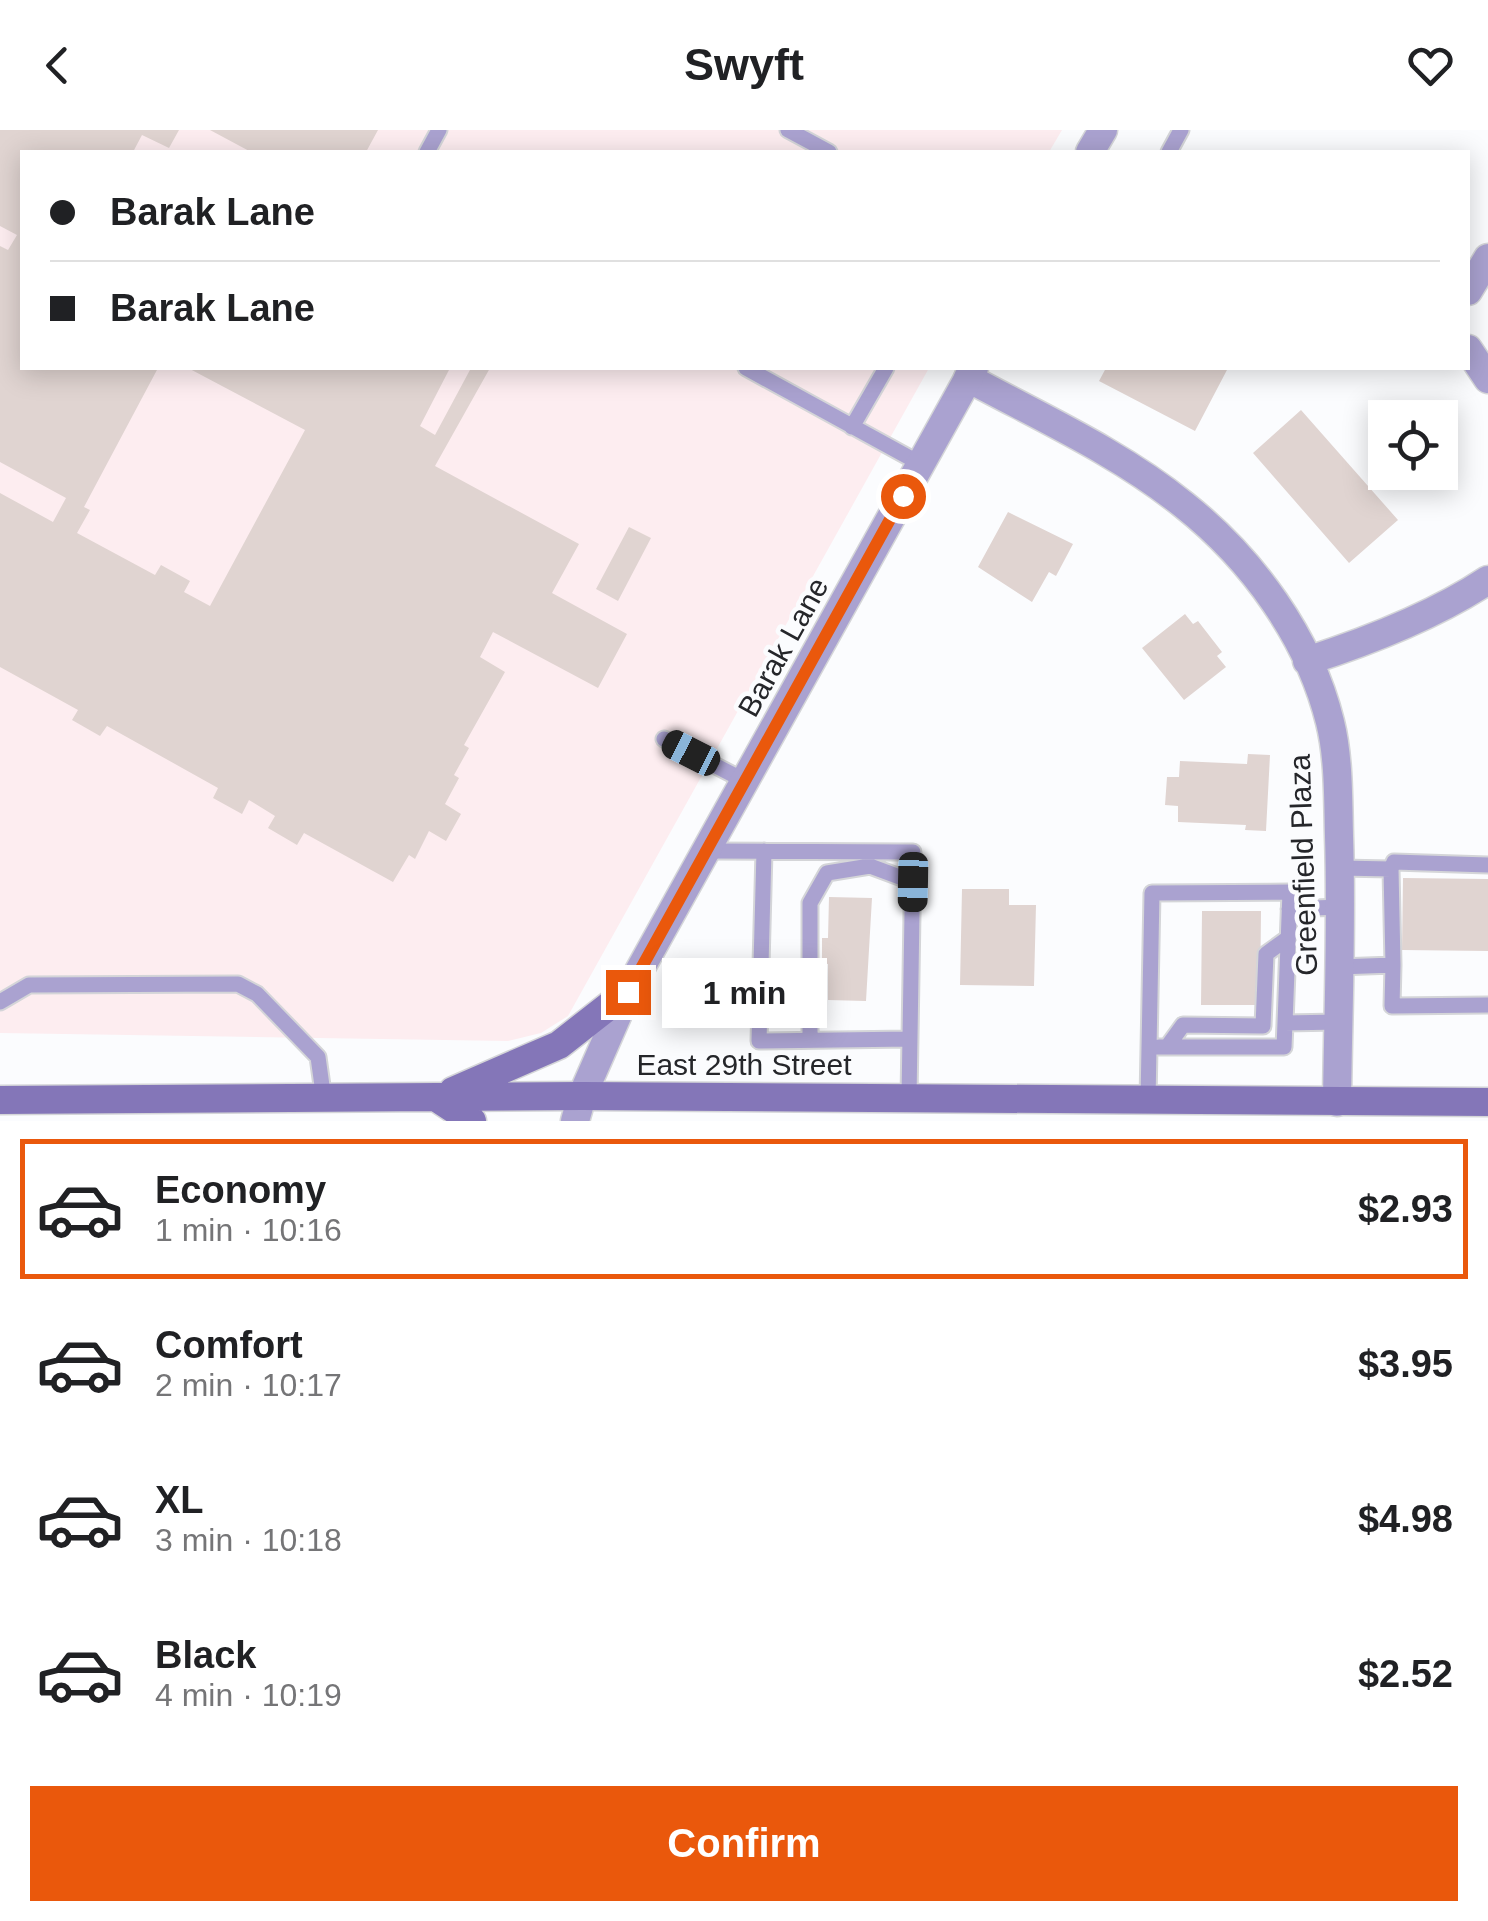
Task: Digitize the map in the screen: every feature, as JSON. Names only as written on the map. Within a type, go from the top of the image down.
[{"type":"main road","points":[[437,1098],[559,1045],[628,992]]},
{"type":"main road","points":[[437,1098],[472,1121]]},
{"type":"main road","name":"East 29th Street","points":[[0,1100],[437,1098],[579,1108],[909,1098],[1488,1102]]},
{"type":"street","points":[[1470,288],[1488,258]]},
{"type":"street","points":[[1470,353],[1488,380]]},
{"type":"street","name":"Barak Lane","points":[[579,1108],[628,992],[971,373]]},
{"type":"street","name":"Greenfield Plaza","points":[[971,373],[1182,503],[1237,553],[1276,604],[1307,661],[1330,723],[1340,868],[1337,1102]]},
{"type":"street","points":[[1307,661],[1350,647],[1446,604],[1488,580]]},
{"type":"lane","points":[[788,130],[824,150]]},
{"type":"lane","points":[[750,370],[921,464]]},
{"type":"lane","points":[[852,427],[885,370]]},
{"type":"lane","points":[[664,739],[747,782]]},
{"type":"lane","points":[[709,851],[913,852],[909,1098]]},
{"type":"lane","points":[[764,851],[759,1040],[910,1039]]},
{"type":"lane","points":[[1488,865],[1394,862],[1391,868],[1392,1006],[1488,1004]]},
{"type":"lane","points":[[810,1040],[810,903],[819,883],[826,873],[870,866],[913,882]]},
{"type":"lane","points":[[1340,868],[1391,868]]},
{"type":"lane","points":[[1148,1100],[1158,1047],[1152,894],[1290,892],[1284,1048],[1158,1047]]},
{"type":"lane","points":[[1289,908],[1340,907]]},
{"type":"lane","points":[[1158,1047],[1183,1025],[1264,1026],[1266,954],[1288,938]]},
{"type":"lane","points":[[1340,967],[1393,965]]},
{"type":"lane","points":[[0,1002],[29,985],[238,984],[257,994],[318,1057],[324,1100]]},
{"type":"lane","points":[[1285,1023],[1338,1022]]},
{"type":"shaded area","points":[[0,130],[1062,130],[1050,150],[20,150],[20,370],[928,370],[568,1016],[541,1033],[508,1041],[0,1033]]},
{"type":"building","points":[[0,130],[179,130],[169,148],[142,135],[134,150],[20,150],[20,370],[157,370],[84,507],[90,510],[77,533],[155,575],[161,565],[190,581],[184,592],[210,606],[305,430],[192,370],[449,370],[420,426],[435,435],[470,370],[489,370],[435,466],[579,544],[552,593],[627,634],[598,688],[493,632],[480,657],[505,672],[464,745],[469,748],[454,775],[459,778],[445,804],[461,814],[446,841],[429,831],[415,859],[409,855],[393,882],[304,833],[297,845],[268,828],[275,816],[249,800],[242,814],[213,798],[218,788],[107,726],[100,736],[72,720],[78,710],[0,667],[0,493],[53,522],[66,498],[0,462],[0,246],[8,250],[17,235],[0,226]]},
{"type":"building","points":[[210,130],[378,130],[367,150],[247,150]]},
{"type":"building","points":[[1105,370],[1227,370],[1195,431],[1099,381]]},
{"type":"building","points":[[1301,410],[1398,520],[1349,563],[1253,453]]},
{"type":"building","points":[[1008,512],[1073,544],[1056,576],[1049,572],[1032,602],[978,567]]},
{"type":"building","points":[[629,527],[651,538],[618,601],[596,589]]},
{"type":"building","points":[[1185,614],[1193,624],[1198,621],[1222,652],[1217,656],[1226,667],[1184,700],[1142,648]]},
{"type":"building","points":[[1248,754],[1270,755],[1266,831],[1245,830],[1246,825],[1178,822],[1178,806],[1165,805],[1167,777],[1179,777],[1180,761],[1247,764]]},
{"type":"building","points":[[1403,878],[1488,879],[1488,951],[1402,950]]},
{"type":"building","points":[[962,889],[1009,889],[1009,905],[1036,905],[1034,986],[960,985]]},
{"type":"building","points":[[829,897],[872,898],[866,1001],[828,1000],[828,964],[822,963],[822,938],[828,938]]},
{"type":"building","points":[[1202,911],[1261,911],[1260,1005],[1201,1005]]},
{"type":"route","points":[[628,992],[903,496]]}]
